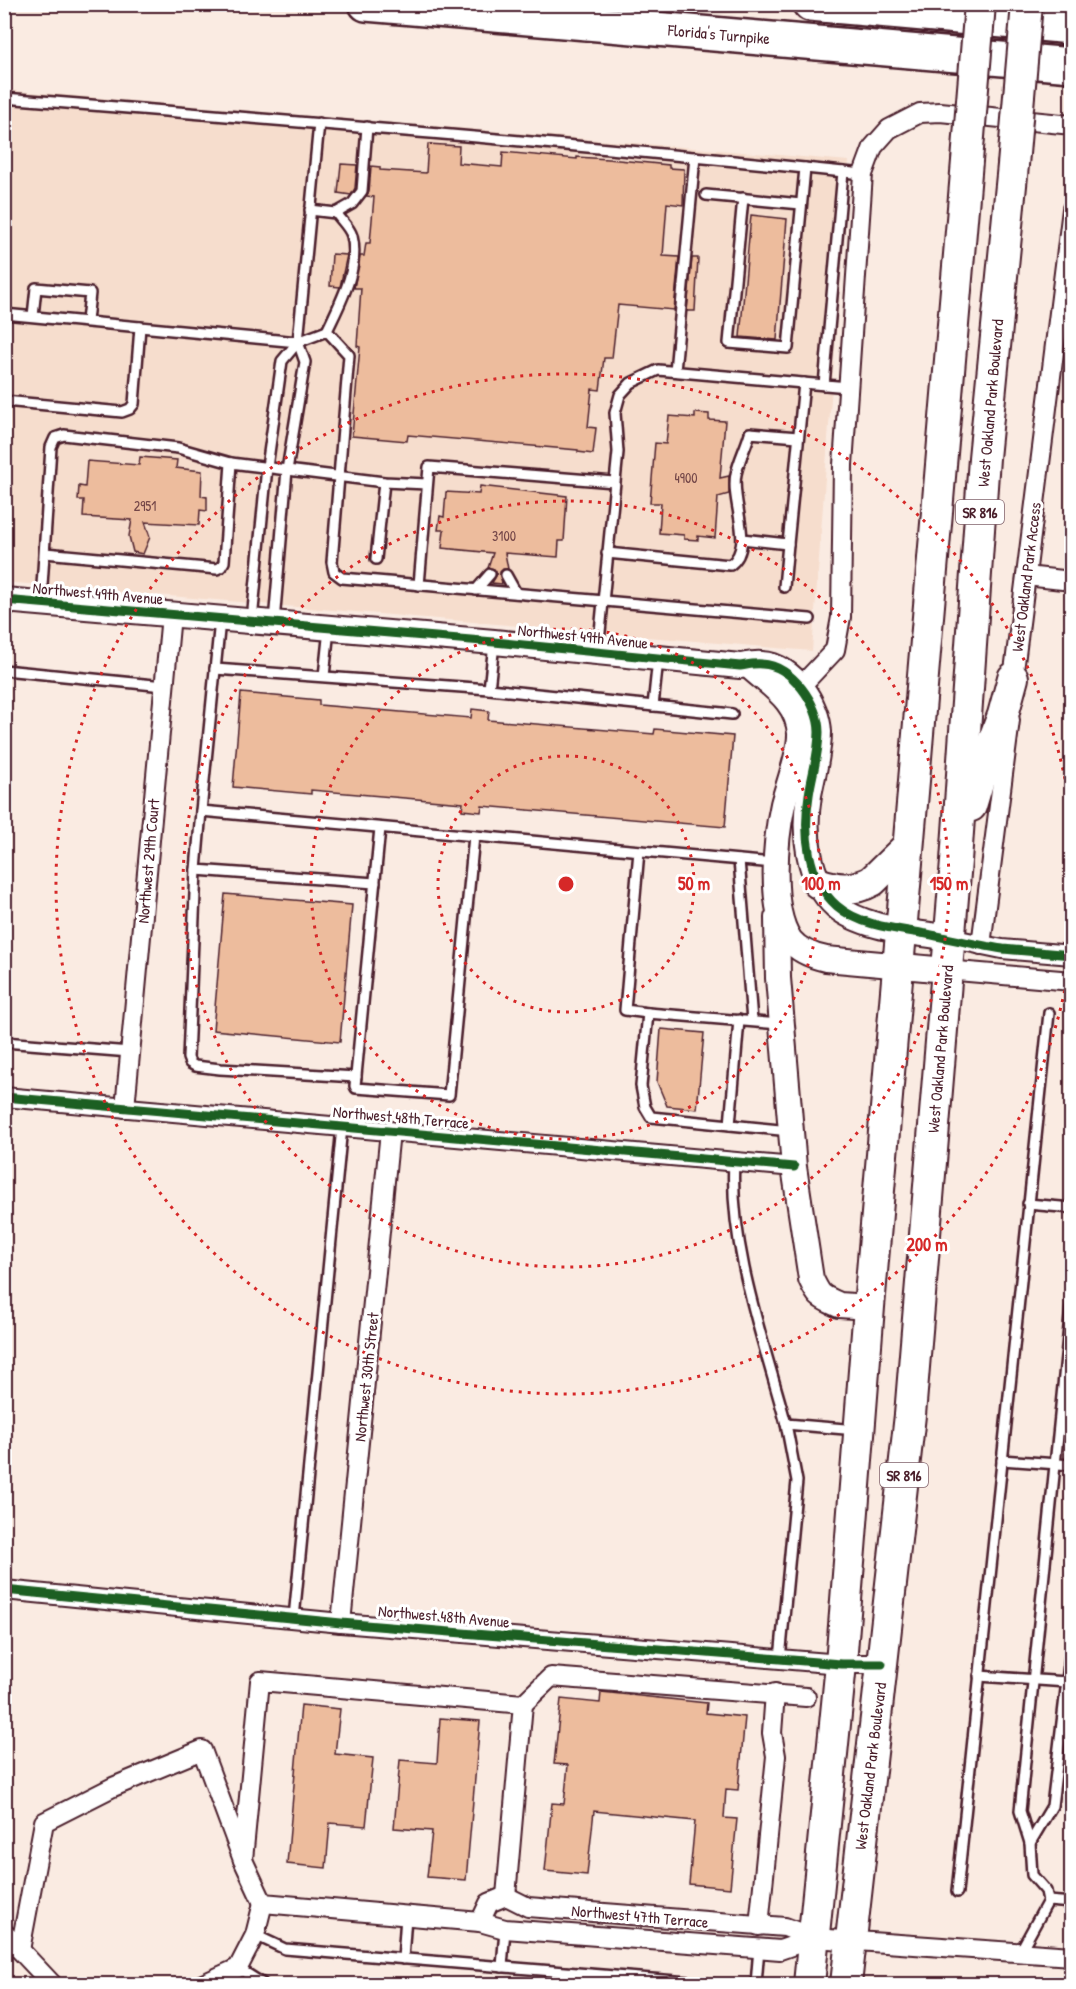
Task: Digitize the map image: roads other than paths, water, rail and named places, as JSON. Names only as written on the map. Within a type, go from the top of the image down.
[{"type":"highway","name":"Florida's Turnpike","points":[[366,4],[1071,65]]},
{"type":"highway","points":[[810,4],[1071,27]]},
{"type":"main road","name":"SR 816","points":[[809,1984],[841,1664],[868,1307],[980,4]]},
{"type":"main road","name":"West Oakland Park Boulevard","points":[[846,1984],[910,1415],[956,861],[984,458],[1027,4]]},
{"type":"main road","points":[[956,861],[979,779],[1003,715],[1013,678]]},
{"type":"main road","points":[[818,883],[842,889],[865,885],[908,846]]},
{"type":"street","points":[[801,686],[835,650],[841,617],[843,465],[862,174],[873,147],[889,129],[920,114],[940,112],[1071,125]]},
{"type":"street","name":"West Oakland Park Access","points":[[981,945],[1009,739],[1013,678],[1071,209]]},
{"type":"street","points":[[1026,576],[1071,581]]},
{"type":"street","name":"Northwest 49th Avenue","points":[[4,600],[494,642],[658,659],[764,664],[776,668],[801,686],[814,711],[819,729],[818,751],[807,821],[810,852],[818,883],[826,896],[838,908],[868,923],[949,938]]},
{"type":"street","name":"Northwest 29th Court","points":[[125,1108],[171,615]]},
{"type":"street","points":[[748,665],[780,691],[790,705],[800,732],[782,807],[776,900],[778,978],[794,1167],[811,1279],[818,1295],[839,1305],[868,1307]]},
{"type":"street","points":[[776,900],[780,917],[791,940],[812,956],[839,962],[1071,981]]},
{"type":"street","points":[[949,938],[1002,949],[1071,955]]},
{"type":"street","name":"Northwest 48th Terrace","points":[[4,1097],[794,1167]]},
{"type":"street","name":"Northwest 30th Street","points":[[342,1623],[390,1131]]},
{"type":"street","name":"Northwest 48th Avenue","points":[[4,1590],[342,1623],[841,1664],[882,1664]]},
{"type":"street","points":[[480,1922],[489,1903],[506,1896],[524,1704],[551,1677],[806,1697]]},
{"type":"street","points":[[243,1860],[260,1681],[524,1704]]},
{"type":"street","points":[[759,1926],[777,1756],[772,1733],[775,1693]]},
{"type":"street","points":[[20,1950],[44,1822],[113,1787],[202,1750],[243,1860],[263,1903],[255,1935],[238,1968],[203,1984]]},
{"type":"street","name":"Northwest 47th Terrace","points":[[506,1896],[528,1906],[785,1927],[814,1938],[1071,1956]]},
{"type":"street","name":"Northwest 47th Terrace","points":[[263,1903],[480,1922],[505,1929],[780,1950],[814,1938]]},
{"type":"street","points":[[4,1933],[52,1984]]},
{"type":"lane","points":[[4,98],[367,127],[862,174]]},
{"type":"lane","points":[[262,623],[304,362],[298,342],[320,123]]},
{"type":"lane","points":[[310,210],[336,213],[352,204],[362,191],[367,127]]},
{"type":"lane","points":[[675,371],[695,157]]},
{"type":"lane","points":[[743,198],[729,343],[788,348],[805,168]]},
{"type":"lane","points":[[824,385],[843,172]]},
{"type":"lane","points":[[706,195],[801,204]]},
{"type":"lane","points":[[262,623],[267,467],[282,361],[298,342],[327,330],[349,284],[353,254],[352,235],[336,213]]},
{"type":"lane","points":[[33,316],[36,288],[90,292],[87,321]]},
{"type":"lane","points":[[4,314],[298,342]]},
{"type":"lane","points":[[4,401],[122,412],[130,409],[134,404],[140,327]]},
{"type":"lane","points":[[327,330],[349,355],[332,562],[334,572],[342,578],[810,619]]},
{"type":"lane","points":[[598,653],[618,452],[615,413],[620,395],[630,383],[658,370],[848,387]]},
{"type":"lane","points":[[784,587],[804,383]]},
{"type":"lane","points":[[607,553],[730,565],[741,553],[742,539],[734,495],[736,475],[750,433],[798,437]]},
{"type":"lane","points":[[41,604],[51,447],[56,438],[64,435],[178,448],[231,463],[384,482],[427,484]]},
{"type":"lane","points":[[45,553],[217,569],[224,562],[231,463]]},
{"type":"lane","points":[[419,585],[429,468],[614,482]]},
{"type":"lane","points":[[376,559],[384,482]]},
{"type":"lane","points":[[742,539],[788,544]]},
{"type":"lane","points":[[476,590],[490,574]]},
{"type":"lane","points":[[506,575],[516,593]]},
{"type":"lane","points":[[220,620],[196,870],[188,1058],[195,1066],[220,1069],[356,1077]]},
{"type":"lane","points":[[324,676],[329,629]]},
{"type":"lane","points":[[489,689],[494,642]]},
{"type":"lane","points":[[653,706],[658,659]]},
{"type":"lane","points":[[215,669],[489,689],[732,714]]},
{"type":"lane","points":[[4,670],[164,686]]},
{"type":"lane","points":[[201,811],[777,863]]},
{"type":"lane","points":[[380,828],[356,1088],[448,1095],[474,836]]},
{"type":"lane","points":[[639,851],[625,1010],[782,1024]]},
{"type":"lane","points":[[739,860],[752,1021]]},
{"type":"lane","points":[[196,870],[375,883]]},
{"type":"lane","points":[[648,1013],[641,1086],[645,1107],[651,1117],[792,1131]]},
{"type":"lane","points":[[957,1892],[1049,1013]]},
{"type":"lane","points":[[730,1125],[739,1020]]},
{"type":"lane","points":[[4,1042],[130,1052]]},
{"type":"lane","points":[[294,1618],[342,1126]]},
{"type":"lane","points":[[734,1162],[733,1189],[745,1270],[786,1424],[797,1481],[780,1659]]},
{"type":"lane","points":[[1028,1204],[1071,1208]]},
{"type":"lane","points":[[1020,1952],[1048,1901],[1046,1891],[1032,1875],[1030,1843],[1020,1810],[1071,1297]]},
{"type":"lane","points":[[786,1424],[860,1430]]},
{"type":"lane","points":[[1002,1460],[1071,1465]]},
{"type":"lane","points":[[1030,1843],[1052,1806],[1071,1639]]},
{"type":"lane","points":[[979,1676],[1067,1682]]},
{"type":"lane","points":[[1048,1901],[1071,1903]]},
{"type":"lane","points":[[403,1959],[406,1916]]},
{"type":"lane","points":[[501,1967],[505,1929]]},
{"type":"lane","points":[[255,1935],[285,1949],[713,1984]]},
{"type":"lane","points":[[756,1984],[759,1948]]},
{"type":"lane","points":[[238,1968],[263,1984]]}]
